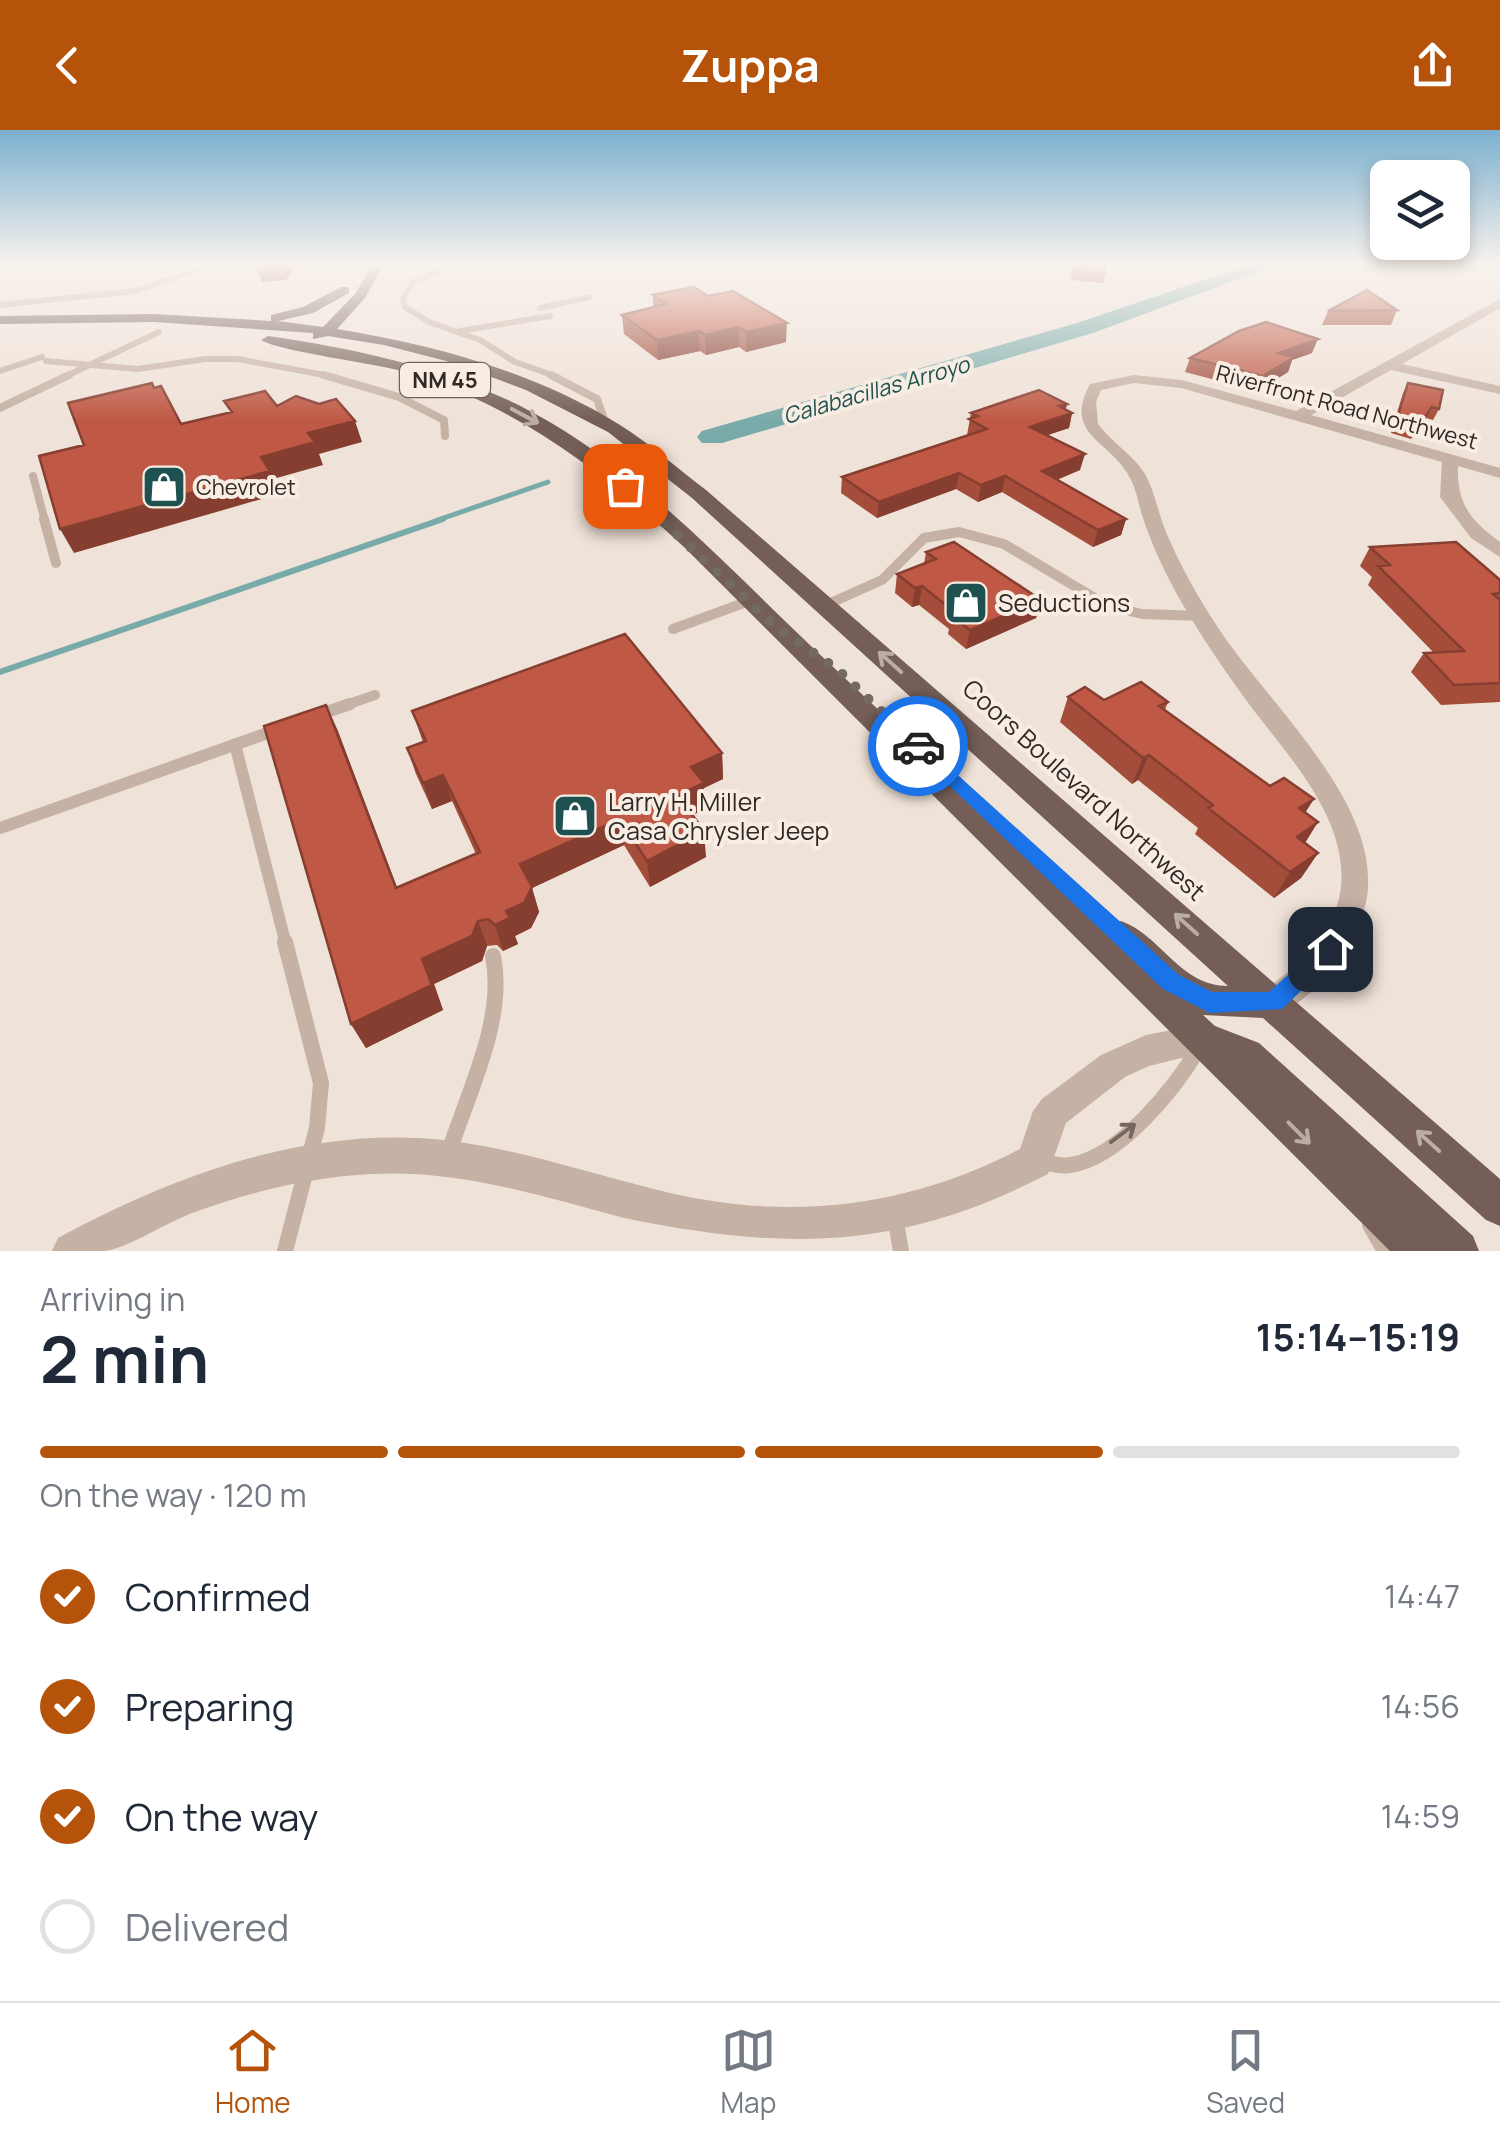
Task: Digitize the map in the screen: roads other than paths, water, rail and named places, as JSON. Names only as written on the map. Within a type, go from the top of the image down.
[{"type":"main road","points":[[198,319],[282,317]]},
{"type":"main road","points":[[291,344],[317,317]]},
{"type":"main road","points":[[291,344],[326,331],[339,317]]},
{"type":"main road","points":[[356,317],[355,321],[375,339]]},
{"type":"main road","name":"NM 45","points":[[0,320],[198,319],[307,328],[375,339],[481,367],[542,390],[611,427]]},
{"type":"main road","name":"NM 45","points":[[0,332],[158,332],[291,344],[434,376],[493,400],[578,447],[649,506],[749,601],[1420,1251]]},
{"type":"main road","name":"Coors Boulevard Northwest","points":[[611,427],[699,494],[826,605],[1500,1206]]},
{"type":"main road","points":[[775,626],[837,669],[1171,982],[1210,1002],[1274,1002]]},
{"type":"main road","points":[[1203,1039],[1246,1055],[1458,1251]]},
{"type":"street","points":[[1297,418],[1474,317]]},
{"type":"street","points":[[1389,365],[1500,390]]},
{"type":"street","name":"Riverfront Road Northwest","points":[[1091,395],[1095,386],[1111,381],[1182,384],[1500,473]]},
{"type":"street","points":[[1207,393],[1151,388],[1091,395],[1085,406],[1087,419],[1136,473],[1163,546],[1200,616],[1324,786],[1352,848],[1353,892],[1340,932],[1318,964],[1274,1002]]},
{"type":"street","points":[[1450,459],[1450,497],[1477,534],[1500,552]]},
{"type":"street","points":[[71,1251],[174,1202],[221,1186],[305,1165],[376,1157],[490,1165],[693,1218],[742,1225],[898,1234],[1035,1161],[1045,1122],[1054,1111],[1113,1066],[1146,1051],[1203,1039]]},
{"type":"lane","points":[[419,317],[486,344],[596,397],[611,427]]},
{"type":"lane","points":[[456,332],[544,317]]},
{"type":"lane","points":[[486,344],[486,337],[502,326]]},
{"type":"lane","points":[[0,408],[158,332]]},
{"type":"lane","points":[[0,371],[44,359],[138,369],[224,358],[368,388],[439,415],[447,424],[445,436]]},
{"type":"lane","points":[[33,476],[56,564]]},
{"type":"lane","points":[[826,605],[890,574],[904,551],[921,539],[962,533],[1006,543],[1111,607],[1146,614],[1200,616]]},
{"type":"lane","points":[[673,630],[749,601]]},
{"type":"lane","points":[[308,718],[375,696]]},
{"type":"lane","points":[[0,828],[292,724]]},
{"type":"lane","points":[[235,744],[320,1083],[317,1128],[285,1251]]},
{"type":"lane","points":[[447,1159],[495,1002],[498,967],[493,956]]},
{"type":"lane","points":[[1035,1161],[1071,1165],[1087,1160],[1151,1112],[1174,1089],[1203,1039]]},
{"type":"lane","points":[[1352,1185],[1384,1251]]},
{"type":"waterway","name":"Calabacillas Arroyo","points":[[712,437],[1116,317]]},
{"type":"waterway","name":"Calabacillas Arroyo","points":[[435,521],[548,482]]},
{"type":"waterway","name":"Calabacillas Arroyo","points":[[0,672],[443,519]]},
{"type":"place","name":"Chevrolet","points":[[164,487]]},
{"type":"place","name":"Seductions","points":[[966,603]]},
{"type":"place","name":"Larry H. Miller Casa Chrysler Jeep","points":[[575,816]]}]
